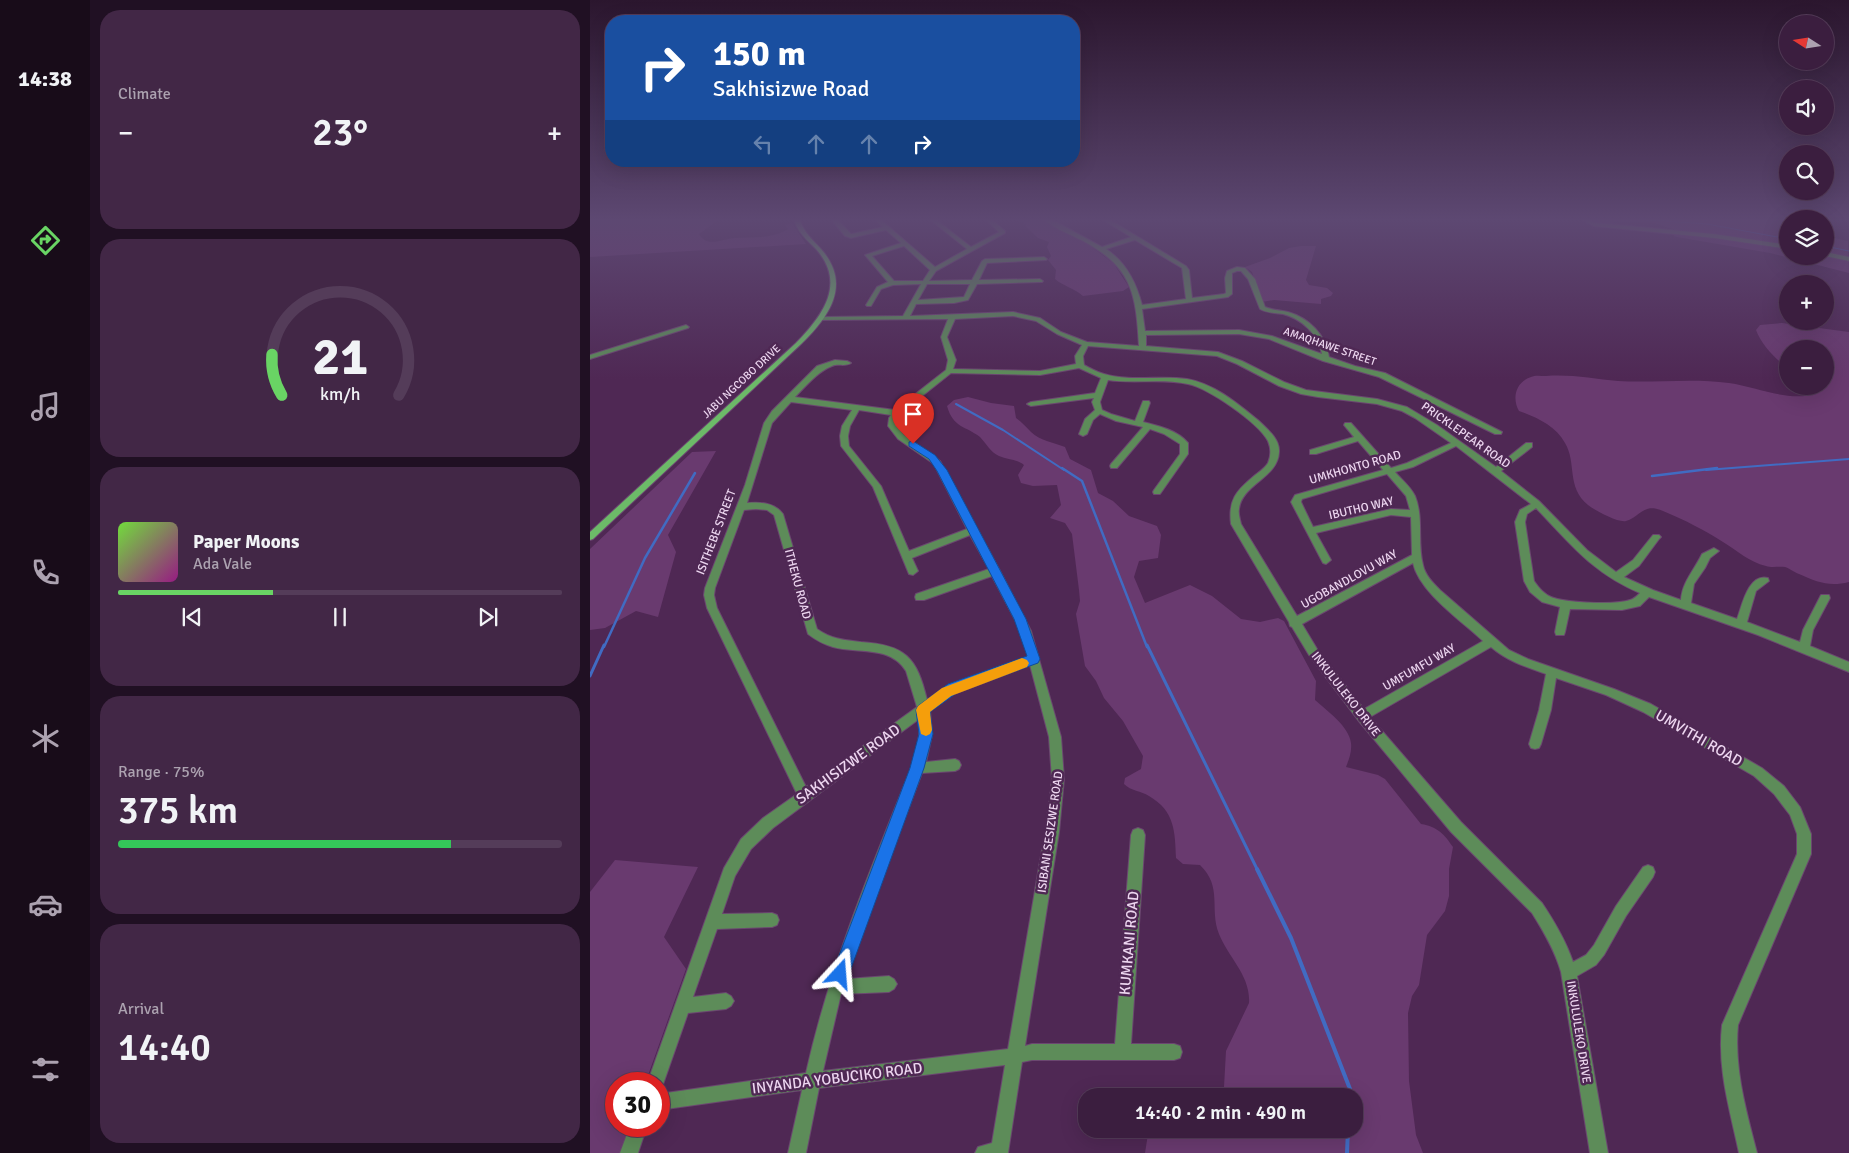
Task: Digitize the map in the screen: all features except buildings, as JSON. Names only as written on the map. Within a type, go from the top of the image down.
[{"type":"main road","name":"JABU NGCOBO DRIVE","points":[[590,537],[798,344],[821,319],[827,310],[833,292],[832,272]]},
{"type":"street","points":[[883,272],[892,282]]},
{"type":"street","points":[[905,318],[933,272]]},
{"type":"street","points":[[914,302],[962,300],[967,297],[979,272]]},
{"type":"street","points":[[1126,272],[1139,307],[1143,349]]},
{"type":"street","points":[[1185,272],[1188,301]]},
{"type":"street","points":[[1139,307],[1228,295],[1229,272]]},
{"type":"street","points":[[1248,272],[1262,308],[1292,315],[1308,324],[1316,332],[1325,351],[1326,359]]},
{"type":"street","points":[[869,305],[879,288],[892,282],[1040,281]]},
{"type":"street","name":"PRICKLEPEAR ROAD","points":[[821,319],[952,318],[1005,313],[1023,315],[1038,318],[1059,333],[1086,344],[1218,354],[1238,361],[1276,382],[1303,392],[1386,403],[1417,416],[1496,471],[1538,505],[1580,551],[1616,577],[1647,592],[1740,624],[1849,667]]},
{"type":"street","points":[[950,371],[952,360],[944,337],[952,318]]},
{"type":"street","points":[[590,357],[686,326]]},
{"type":"street","name":"AMAQHAWE STREET","points":[[1142,333],[1249,332],[1270,337],[1326,359],[1382,375],[1479,426],[1498,432]]},
{"type":"street","points":[[790,399],[896,413],[950,371],[1040,373],[1080,366],[1080,356],[1086,344]]},
{"type":"street","name":"ISITHEBE STREET","points":[[804,796],[710,602],[709,595],[741,507],[768,423],[775,413],[820,368],[835,362],[846,363]]},
{"type":"street","name":"INKULULEKO DRIVE","points":[[1080,366],[1105,377],[1185,381],[1199,384],[1222,397],[1270,436],[1275,448],[1274,458],[1238,497],[1234,508],[1234,518],[1244,539],[1313,652],[1362,716],[1467,839],[1526,895],[1537,908],[1559,946],[1569,972],[1599,1153]]},
{"type":"street","points":[[1105,377],[1098,395],[1096,405],[1098,410],[1107,415],[1177,436],[1185,447],[1181,460],[1157,492]]},
{"type":"street","points":[[1031,404],[1098,395]]},
{"type":"street","points":[[1138,424],[1146,404]]},
{"type":"street","points":[[856,409],[847,421],[844,439],[845,446],[877,486],[913,571]]},
{"type":"street","points":[[1083,434],[1088,419],[1098,410]]},
{"type":"street","name":"ISIBANI SESIZWE ROAD","points":[[896,413],[892,422],[894,430],[937,462],[1026,631],[1055,737],[1058,779],[1015,1056],[994,1152]]},
{"type":"street","name":"UMVITHI ROAD","points":[[1348,425],[1410,495],[1416,515],[1416,557],[1426,582],[1490,642],[1512,657],[1610,692],[1647,708],[1758,772],[1770,781],[1787,799],[1801,823],[1805,839],[1804,854],[1732,1020],[1728,1037],[1731,1077],[1748,1153]]},
{"type":"street","points":[[1114,466],[1148,427]]},
{"type":"street","points":[[1313,452],[1360,438]]},
{"type":"street","name":"UMKHONTO ROAD","points":[[1326,560],[1296,502],[1300,496],[1418,461],[1457,443]]},
{"type":"street","points":[[1496,471],[1529,445]]},
{"type":"street","points":[[1538,505],[1528,507],[1520,516],[1529,581],[1542,596],[1566,605],[1592,607],[1630,605],[1641,599],[1647,592]]},
{"type":"street","name":"ITHEKU ROAD","points":[[741,507],[766,507],[775,510],[778,514],[812,632],[821,639],[836,644],[876,648],[892,652],[902,658],[914,676],[923,710],[926,734],[917,768],[836,987],[797,1153]]},
{"type":"street","name":"IBUTHO WAY","points":[[1310,531],[1391,512],[1405,512],[1416,515]]},
{"type":"street","points":[[907,556],[973,530]]},
{"type":"street","points":[[1616,577],[1636,563],[1656,537]]},
{"type":"street","points":[[1686,605],[1687,592],[1691,580],[1704,562],[1705,556],[1714,551]]},
{"type":"street","name":"UGOBANDLOVU WAY","points":[[1294,623],[1416,557]]},
{"type":"street","points":[[920,597],[995,570]]},
{"type":"street","points":[[1740,624],[1752,589],[1764,581]]},
{"type":"street","points":[[1804,648],[1808,630],[1825,598]]},
{"type":"street","points":[[1560,632],[1566,605]]},
{"type":"street","name":"UMFUMFU WAY","points":[[1362,716],[1490,642]]},
{"type":"street","name":"SAKHISIZWE ROAD","points":[[659,1072],[729,873],[746,844],[760,829],[953,688],[1034,659]]},
{"type":"street","points":[[1535,744],[1545,710],[1552,671]]},
{"type":"street","points":[[917,768],[955,765]]},
{"type":"street","name":"KUMKANI ROAD","points":[[1122,1051],[1138,835]]},
{"type":"street","points":[[1569,972],[1591,960],[1599,950],[1626,904],[1648,872]]},
{"type":"street","points":[[711,922],[772,920]]},
{"type":"street","points":[[836,987],[889,984]]},
{"type":"street","points":[[682,1006],[726,1001]]},
{"type":"street","points":[[1015,1056],[1043,1051],[1174,1052]]},
{"type":"street","name":"INYANDA YOBUCIKO ROAD","points":[[670,1100],[813,1080],[1015,1056]]},
{"type":"street","points":[[630,1153],[636,1137]]},
{"type":"shaded area","points":[[1056,272],[1119,272],[1129,287],[1123,291],[1083,296],[1055,279]]},
{"type":"shaded area","points":[[1252,272],[1308,272],[1306,280],[1309,285],[1327,288],[1333,293],[1331,296],[1321,299],[1321,304],[1274,300],[1262,302]]},
{"type":"shaded area","points":[[1779,323],[1779,330],[1834,330],[1849,332],[1849,582],[1823,583],[1785,567],[1771,567],[1760,564],[1701,529],[1656,509],[1646,509],[1626,521],[1601,513],[1588,505],[1577,491],[1569,451],[1561,437],[1545,423],[1519,411],[1517,406],[1516,391],[1518,387],[1526,379],[1533,376],[1573,376],[1618,381],[1715,382],[1740,385],[1779,395],[1834,395],[1834,340],[1779,340],[1779,361],[1761,341],[1756,330],[1760,325]]},
{"type":"shaded area","points":[[968,397],[1014,406],[1016,418],[1034,435],[1065,447],[1070,459],[1091,470],[1098,493],[1113,501],[1129,516],[1157,526],[1161,535],[1158,558],[1139,561],[1134,577],[1145,603],[1190,585],[1212,596],[1241,619],[1260,622],[1278,618],[1284,621],[1316,681],[1315,700],[1337,719],[1349,737],[1351,749],[1346,767],[1378,775],[1385,779],[1421,824],[1432,827],[1440,832],[1453,847],[1449,869],[1449,896],[1445,911],[1427,935],[1419,985],[1412,996],[1408,1013],[1409,1081],[1416,1135],[1423,1153],[1145,1153],[1147,1138],[1363,1138],[1363,1088],[1224,1088],[1226,1051],[1249,1003],[1249,993],[1243,975],[1219,934],[1216,925],[1213,890],[1207,873],[1200,865],[1183,864],[1176,858],[1174,831],[1169,815],[1164,808],[1149,796],[1124,784],[1125,778],[1141,769],[1143,756],[1123,721],[1104,698],[1096,681],[1085,666],[1076,614],[1080,601],[1072,534],[1065,523],[1050,518],[1061,505],[1057,485],[1033,486],[1021,483],[1018,475],[1024,465],[996,454],[975,433],[956,423],[947,406],[954,400]]},
{"type":"shaded area","points":[[716,451],[668,535],[676,552],[658,617],[636,611],[605,628],[590,630],[590,549],[692,452]]},
{"type":"shaded area","points":[[615,860],[698,867],[664,937],[686,969],[649,1072],[605,1072],[605,1137],[626,1137],[620,1153],[590,1153],[590,892]]},
{"type":"waterway","points":[[956,404],[1003,430],[1064,470]]},
{"type":"waterway","points":[[1706,470],[1849,459]]},
{"type":"waterway","points":[[1062,468],[1082,481],[1147,647]]},
{"type":"waterway","points":[[1652,476],[1717,468]]},
{"type":"waterway","points":[[604,647],[645,558],[695,473]]},
{"type":"waterway","points":[[590,676],[604,645]]},
{"type":"waterway","points":[[1147,645],[1258,871]]},
{"type":"waterway","points":[[1257,869],[1291,938],[1350,1088]]},
{"type":"waterway","points":[[1347,1153],[1348,1138]]},
{"type":"slow traffic","points":[[926,730],[923,710],[940,696],[953,688],[1022,663]]},
{"type":"route","points":[[840,974],[924,746],[926,734],[923,710],[953,688],[1034,659],[1026,631],[942,470],[932,457],[913,444]]}]
